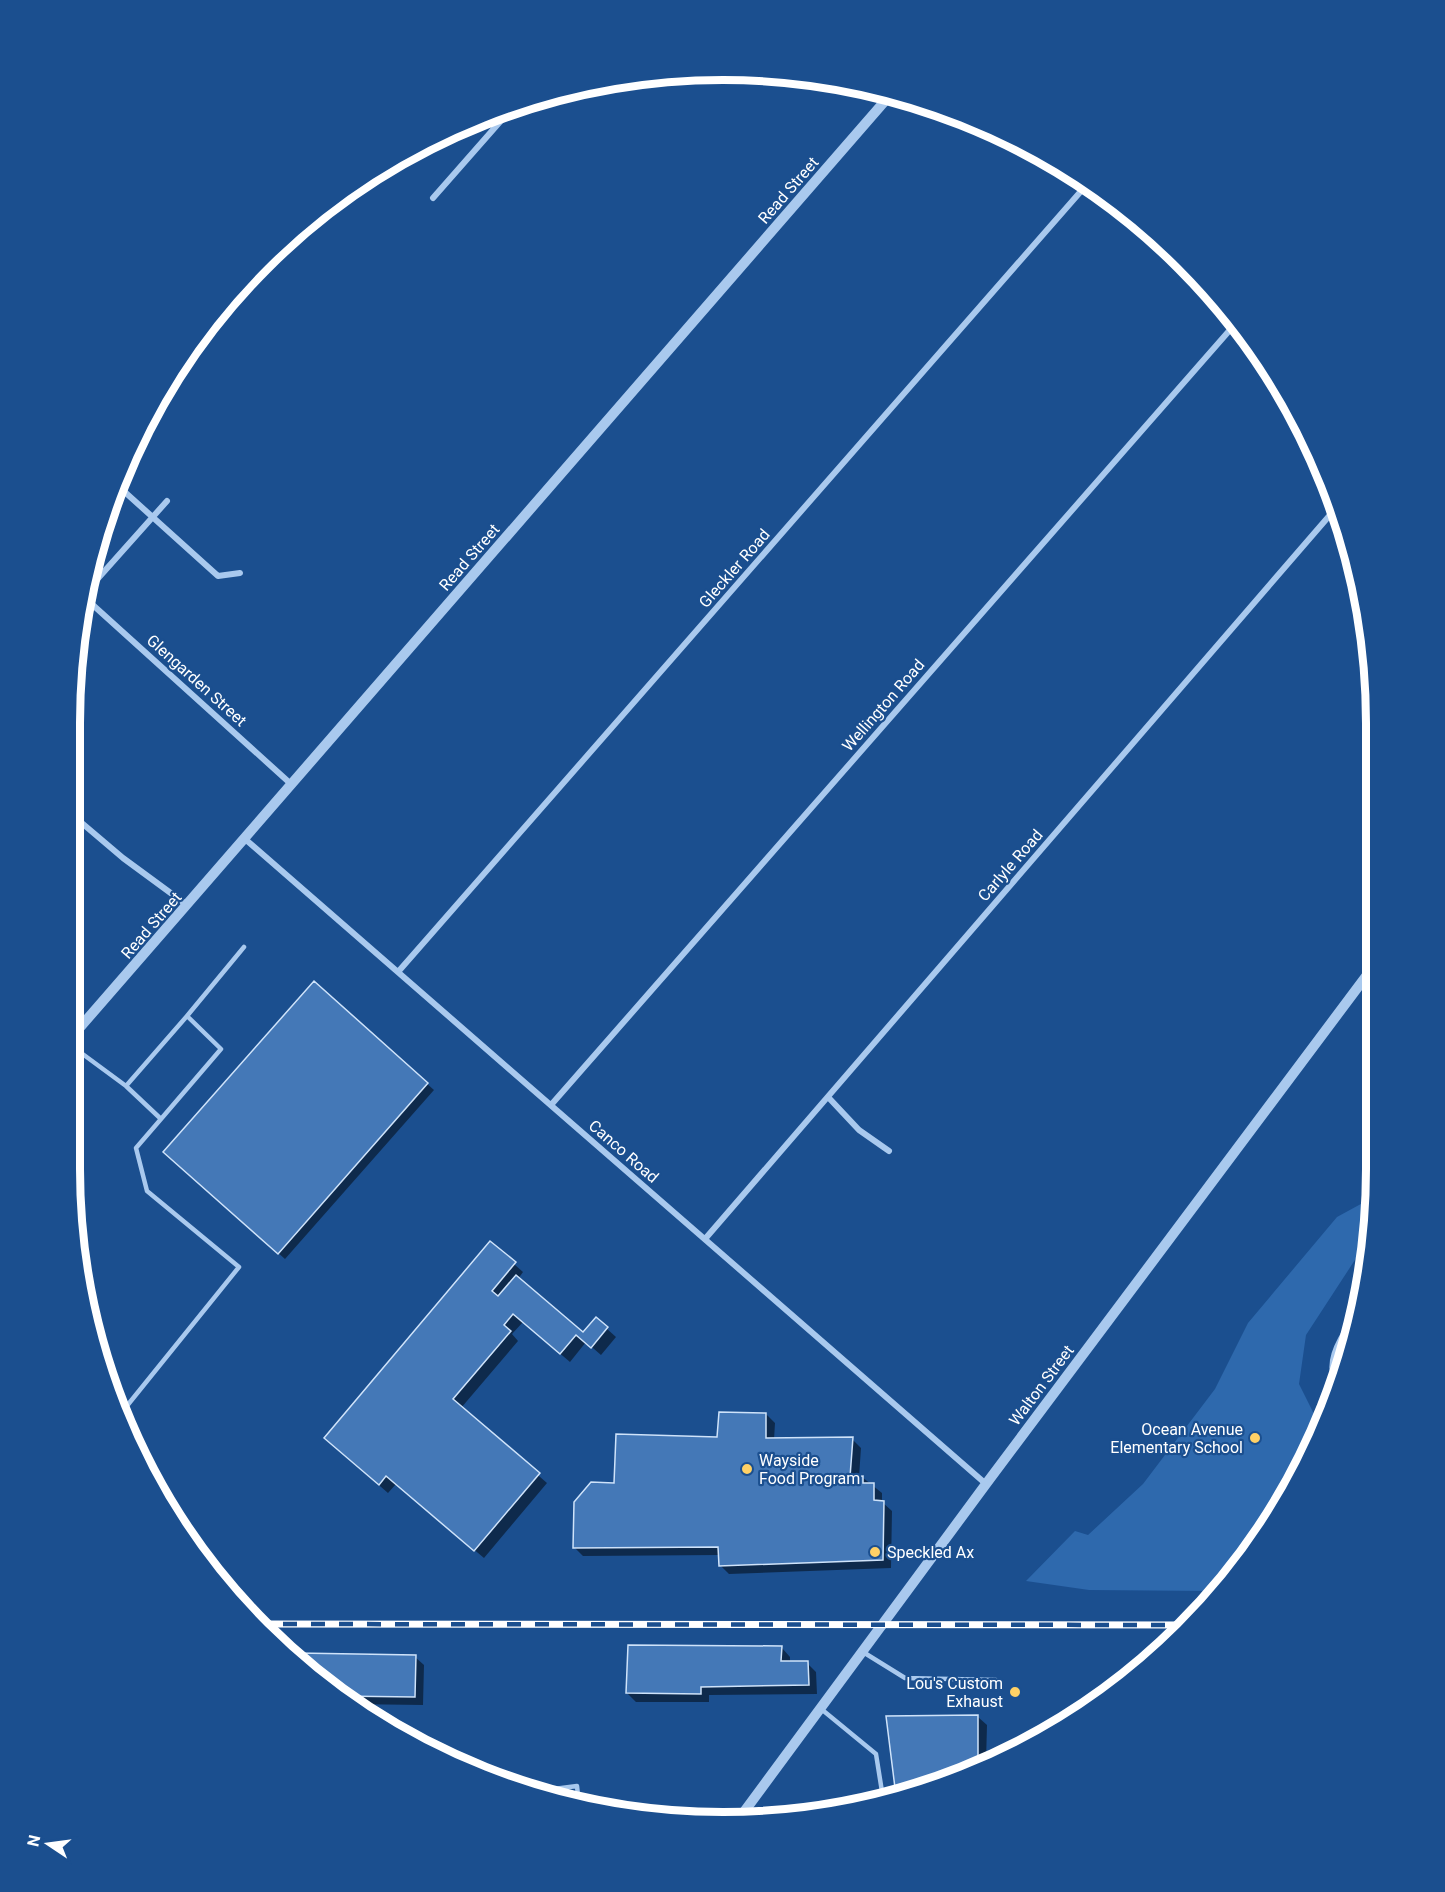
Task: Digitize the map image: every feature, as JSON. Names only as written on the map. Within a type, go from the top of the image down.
[{"type":"street","name":"Read Street","points":[[80,1029],[886,100]]},
{"type":"street","points":[[433,198],[502,119]]},
{"type":"street","name":"Gleckler Road","points":[[398,972],[1082,190]]},
{"type":"street","name":"Wellington Road","points":[[551,1106],[1231,329]]},
{"type":"street","points":[[123,490],[218,576],[240,573]]},
{"type":"street","name":"Glengarden Street","points":[[95,583],[167,501]]},
{"type":"street","name":"Carlyle Road","points":[[705,1239],[1330,514]]},
{"type":"street","name":"Glengarden Street","points":[[91,602],[291,784]]},
{"type":"street","points":[[80,821],[123,858],[188,905]]},
{"type":"street","name":"Canco Road","points":[[245,839],[986,1484]]},
{"type":"street","name":"Walton Street","points":[[744,1811],[1366,976]]},
{"type":"street","points":[[828,1097],[859,1130],[889,1151]]},
{"type":"lane","points":[[126,1086],[244,947]]},
{"type":"lane","points":[[125,1408],[239,1267],[147,1191],[136,1148],[221,1048],[187,1016]]},
{"type":"lane","points":[[80,1050],[126,1086],[161,1119]]},
{"type":"lane","points":[[1331,1376],[1334,1350],[1345,1331]]},
{"type":"lane","points":[[863,1652],[905,1678],[996,1680]]},
{"type":"lane","points":[[820,1708],[876,1754],[882,1793]]},
{"type":"lane","points":[[551,1789],[577,1786],[578,1796]]},
{"type":"shaded area","name":"Ocean Avenue Elementary School","points":[[1364,1202],[1360,1252],[1306,1335],[1299,1384],[1316,1418],[1279,1491],[1257,1527],[1208,1591],[1089,1590],[1026,1581],[1075,1531],[1088,1535],[1143,1484],[1215,1389],[1248,1323],[1337,1217]]},
{"type":"building","points":[[314,981],[428,1083],[278,1254],[163,1152]]},
{"type":"building","points":[[490,1241],[516,1262],[492,1291],[498,1296],[516,1275],[583,1332],[596,1317],[608,1327],[591,1348],[576,1335],[560,1354],[513,1314],[504,1325],[511,1331],[453,1399],[540,1473],[474,1551],[386,1476],[379,1485],[324,1438]]},
{"type":"building","points":[[719,1412],[766,1413],[766,1438],[853,1437],[850,1477],[863,1476],[863,1483],[874,1483],[874,1500],[884,1501],[883,1560],[719,1566],[718,1547],[573,1548],[574,1502],[591,1482],[614,1483],[616,1434],[717,1437]]},
{"type":"building","points":[[628,1645],[782,1646],[781,1661],[808,1661],[809,1685],[701,1687],[701,1694],[626,1693]]},
{"type":"building","points":[[299,1653],[416,1655],[415,1697],[354,1696]]},
{"type":"building","points":[[978,1715],[978,1760],[895,1789],[886,1716]]},
{"type":"railway","points":[[268,1624],[1176,1625]]},
{"type":"place","name":"Ocean Avenue Elementary School","points":[[1255,1438]]},
{"type":"place","name":"Wayside Food Program","points":[[747,1469]]},
{"type":"place","name":"Speckled Ax","points":[[875,1552]]},
{"type":"place","name":"Lou's Custom Exhaust","points":[[1015,1692]]}]
